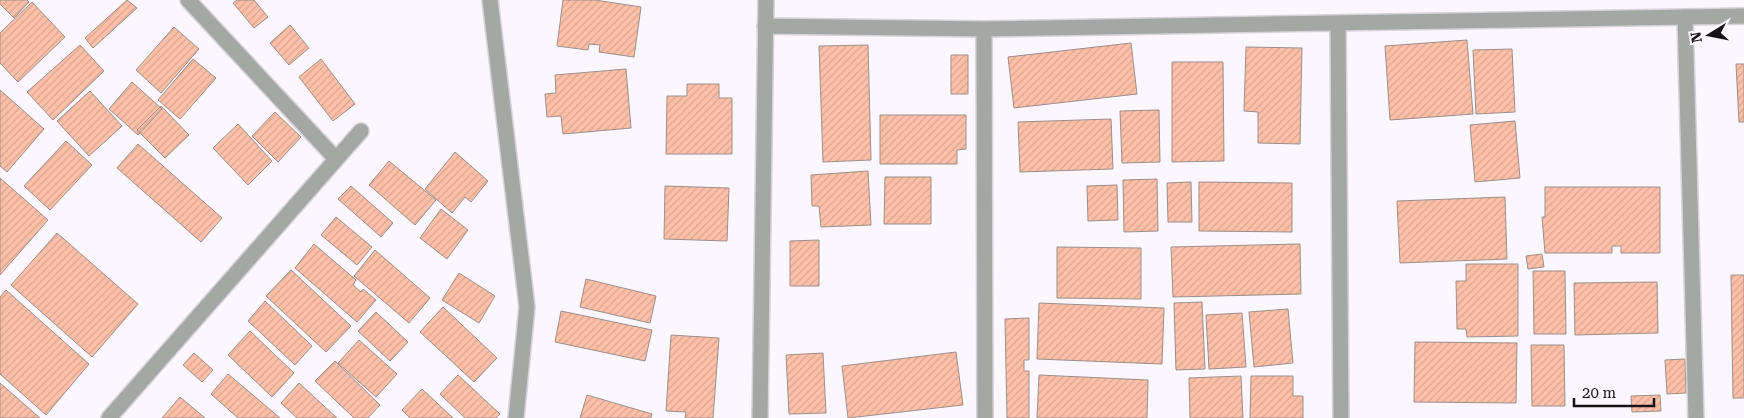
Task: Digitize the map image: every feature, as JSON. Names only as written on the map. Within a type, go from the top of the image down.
[{"type":"street","points":[[188,0],[336,159]]},
{"type":"street","points":[[490,0],[527,307],[516,418]]},
{"type":"street","points":[[760,418],[766,0]]},
{"type":"street","points":[[765,26],[984,29],[1744,16]]},
{"type":"street","points":[[1685,17],[1696,418]]},
{"type":"street","points":[[1338,24],[1341,418]]},
{"type":"street","points":[[984,29],[985,418]]},
{"type":"street","points":[[109,418],[360,131]]},
{"type":"building","points":[[0,0],[27,0],[29,2],[14,18],[0,4]]},
{"type":"building","points":[[127,0],[137,8],[93,48],[85,38]]},
{"type":"building","points":[[237,0],[254,0],[268,17],[254,28],[233,3]]},
{"type":"building","points":[[563,0],[595,0],[641,7],[634,57],[599,52],[600,45],[589,44],[588,50],[557,46]]},
{"type":"building","points":[[32,2],[65,37],[18,82],[0,63],[0,33]]},
{"type":"building","points":[[290,25],[309,48],[289,65],[270,43]]},
{"type":"building","points":[[174,27],[199,49],[161,93],[136,70]]},
{"type":"building","points":[[1467,40],[1473,114],[1390,120],[1385,46]]},
{"type":"building","points":[[1131,43],[1137,94],[1014,108],[1008,57]]},
{"type":"building","points":[[80,45],[104,71],[53,120],[27,92]]},
{"type":"building","points":[[868,45],[871,160],[823,162],[819,46]]},
{"type":"building","points":[[1246,47],[1302,48],[1300,144],[1258,143],[1258,112],[1244,111]]},
{"type":"building","points":[[1512,49],[1515,112],[1476,114],[1473,50]]},
{"type":"building","points":[[951,55],[968,55],[968,94],[951,94]]},
{"type":"building","points":[[193,59],[216,78],[180,119],[158,100]]},
{"type":"building","points":[[321,59],[355,104],[333,121],[299,77]]},
{"type":"building","points":[[1172,62],[1223,62],[1224,161],[1172,162]]},
{"type":"building","points":[[1736,64],[1744,64],[1744,122],[1739,122]]},
{"type":"building","points":[[626,69],[631,128],[563,134],[561,116],[547,117],[545,94],[556,93],[555,75]]},
{"type":"building","points":[[132,82],[162,109],[138,135],[109,109]]},
{"type":"building","points":[[687,84],[719,84],[719,98],[732,98],[732,154],[666,154],[667,96],[687,96]]},
{"type":"building","points":[[0,90],[44,129],[7,172],[0,166]]},
{"type":"building","points":[[90,91],[122,126],[89,156],[57,121]]},
{"type":"building","points":[[161,106],[189,135],[165,158],[137,130]]},
{"type":"building","points":[[1159,110],[1160,162],[1122,163],[1120,111]]},
{"type":"building","points":[[275,112],[301,137],[278,162],[252,136]]},
{"type":"building","points":[[880,115],[966,115],[966,149],[957,150],[957,164],[880,164]]},
{"type":"building","points":[[1111,119],[1113,169],[1020,172],[1018,122]]},
{"type":"building","points":[[1515,121],[1520,178],[1475,182],[1470,125]]},
{"type":"building","points":[[238,124],[272,161],[248,185],[213,148]]},
{"type":"building","points":[[66,141],[92,165],[50,210],[24,186]]},
{"type":"building","points":[[138,144],[222,218],[201,242],[117,168]]},
{"type":"building","points":[[455,152],[488,181],[471,202],[465,197],[452,213],[425,189]]},
{"type":"building","points":[[389,161],[436,200],[415,225],[369,185]]},
{"type":"building","points":[[868,171],[871,225],[821,227],[819,206],[812,206],[811,175]]},
{"type":"building","points":[[885,177],[931,177],[931,224],[884,224]]},
{"type":"building","points":[[0,178],[48,220],[0,275]]},
{"type":"building","points":[[1157,179],[1158,231],[1124,232],[1123,180]]},
{"type":"building","points":[[1191,182],[1192,222],[1168,222],[1167,183]]},
{"type":"building","points":[[1199,182],[1292,183],[1292,232],[1199,231]]},
{"type":"building","points":[[1117,185],[1118,220],[1088,221],[1087,186]]},
{"type":"building","points":[[351,186],[393,223],[381,237],[338,199]]},
{"type":"building","points":[[665,186],[729,188],[727,241],[664,239]]},
{"type":"building","points":[[1545,187],[1660,187],[1660,253],[1621,253],[1621,246],[1612,246],[1612,253],[1545,253],[1542,217],[1545,217]]},
{"type":"building","points":[[1505,197],[1507,259],[1400,263],[1397,201]]},
{"type":"building","points":[[441,209],[468,230],[447,259],[420,238]]},
{"type":"building","points":[[336,217],[372,247],[357,265],[321,235]]},
{"type":"building","points":[[57,233],[138,304],[92,357],[11,285]]},
{"type":"building","points":[[819,240],[819,286],[790,286],[790,241]]},
{"type":"building","points":[[314,244],[356,280],[353,285],[361,292],[363,289],[376,300],[357,322],[295,268]]},
{"type":"building","points":[[1300,244],[1301,294],[1173,297],[1171,247]]},
{"type":"building","points":[[1057,247],[1141,248],[1141,299],[1057,298]]},
{"type":"building","points":[[375,250],[430,298],[409,323],[354,276]]},
{"type":"building","points":[[1542,254],[1544,267],[1528,269],[1526,256]]},
{"type":"building","points":[[1466,264],[1518,264],[1518,336],[1467,337],[1466,329],[1457,329],[1456,281],[1466,281]]},
{"type":"building","points":[[291,270],[351,326],[326,352],[266,296]]},
{"type":"building","points":[[1533,271],[1565,271],[1566,334],[1534,334]]},
{"type":"building","points":[[459,273],[495,296],[479,323],[442,300]]},
{"type":"building","points":[[1731,275],[1744,275],[1744,398],[1733,398]]},
{"type":"building","points":[[586,279],[656,296],[650,323],[580,307]]},
{"type":"building","points":[[1657,282],[1658,333],[1575,335],[1574,283]]},
{"type":"building","points":[[6,290],[89,364],[46,415],[0,374],[0,297]]},
{"type":"building","points":[[265,301],[312,346],[295,365],[248,321]]},
{"type":"building","points":[[1202,302],[1205,369],[1176,370],[1174,303]]},
{"type":"building","points":[[1039,303],[1164,308],[1162,364],[1037,359]]},
{"type":"building","points":[[443,307],[497,358],[474,382],[420,332]]},
{"type":"building","points":[[1288,309],[1293,363],[1254,367],[1249,312]]},
{"type":"building","points":[[561,311],[652,330],[645,361],[555,342]]},
{"type":"building","points":[[376,312],[408,342],[390,361],[358,331]]},
{"type":"building","points":[[1242,313],[1246,367],[1209,369],[1206,315]]},
{"type":"building","points":[[1029,318],[1029,360],[1024,360],[1024,371],[1029,371],[1029,418],[1007,418],[1005,319]]},
{"type":"building","points":[[250,331],[294,373],[272,397],[228,355]]},
{"type":"building","points":[[671,335],[719,338],[713,418],[685,418],[686,412],[666,411]]},
{"type":"building","points":[[359,340],[397,374],[376,397],[338,363]]},
{"type":"building","points":[[1415,342],[1517,343],[1516,403],[1414,402]]},
{"type":"building","points":[[1531,345],[1564,345],[1565,406],[1532,406]]},
{"type":"building","points":[[956,352],[963,405],[848,418],[842,366]]},
{"type":"building","points":[[194,353],[213,370],[202,382],[183,365]]},
{"type":"building","points":[[823,353],[826,413],[789,414],[786,355]]},
{"type":"building","points":[[1685,359],[1686,393],[1667,394],[1665,360]]},
{"type":"building","points":[[335,361],[380,405],[368,418],[354,418],[315,381]]},
{"type":"building","points":[[228,374],[280,418],[238,418],[211,394]]},
{"type":"building","points":[[458,375],[500,414],[496,418],[465,418],[440,394]]},
{"type":"building","points":[[1039,375],[1148,380],[1147,418],[1037,418]]},
{"type":"building","points":[[1241,376],[1243,418],[1190,418],[1189,378]]},
{"type":"building","points":[[1251,376],[1293,376],[1293,396],[1303,396],[1303,418],[1250,418]]},
{"type":"building","points":[[0,383],[40,418],[0,418]]},
{"type":"building","points":[[299,383],[337,418],[297,418],[281,403]]},
{"type":"building","points":[[422,389],[453,418],[410,418],[402,410]]},
{"type":"building","points":[[587,395],[652,414],[651,418],[580,418]]},
{"type":"building","points":[[1660,395],[1661,411],[1632,412],[1631,396]]},
{"type":"building","points":[[180,397],[205,418],[162,418]]}]
